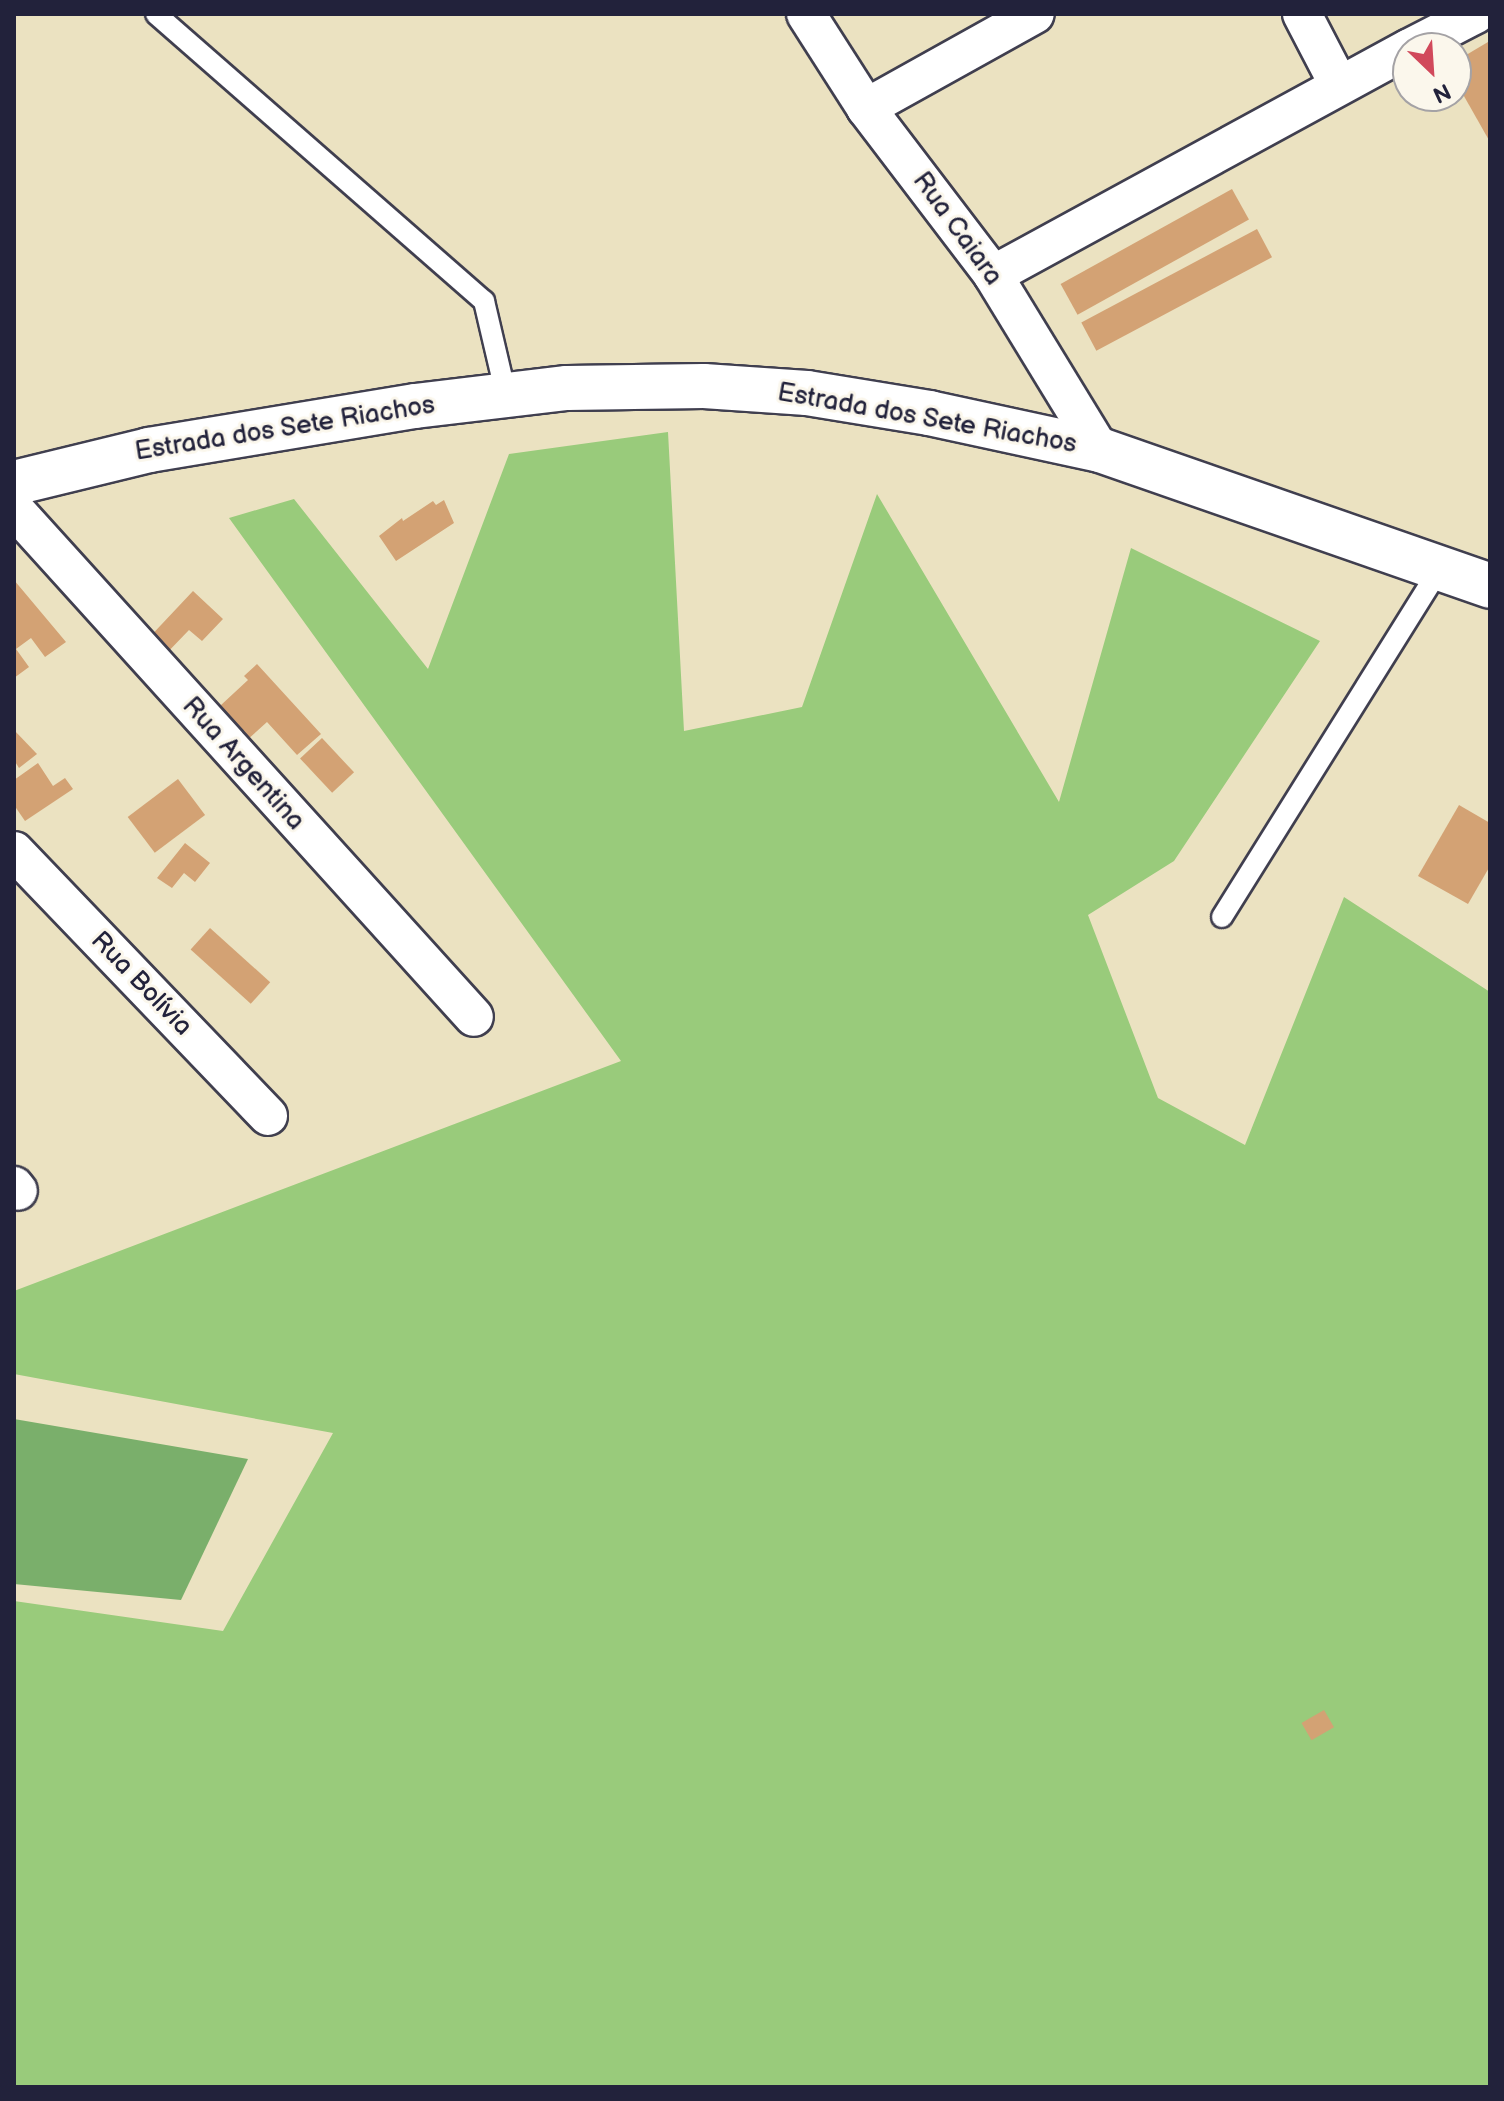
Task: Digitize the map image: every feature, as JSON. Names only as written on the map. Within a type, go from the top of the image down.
[{"type":"street","name":"Rua Caiara","points":[[806,14],[866,108],[993,275],[1100,450]]},
{"type":"street","points":[[866,108],[1035,14]]},
{"type":"street","points":[[1302,14],[1339,85]]},
{"type":"street","points":[[1442,32],[1476,14]]},
{"type":"street","points":[[993,275],[1392,58]]},
{"type":"street","name":"Estrada dos Sete Riachos","points":[[14,483],[149,450],[415,406],[567,388],[704,386],[807,393],[929,413],[1100,450],[1490,586]]},
{"type":"street","name":"Rua Argentina","points":[[14,509],[474,1017]]},
{"type":"street","name":"Rua Bolívia","points":[[14,851],[268,1116]]},
{"type":"lane","points":[[156,14],[484,301],[506,395]]},
{"type":"lane","points":[[1222,917],[1440,568]]},
{"type":"green space","points":[[668,432],[684,731],[802,707],[877,494],[1059,802],[1131,548],[1320,641],[1174,861],[1088,915],[1158,1098],[1245,1145],[1344,897],[1490,992],[1490,2087],[14,2087],[14,1601],[223,1631],[333,1433],[14,1374],[14,1291],[621,1061],[229,518],[294,499],[428,669],[509,454]]},
{"type":"green space","points":[[14,1419],[248,1459],[181,1600],[14,1584]]},
{"type":"building","points":[[1488,42],[1490,45],[1490,142],[1472,110],[1472,52]]},
{"type":"building","points":[[1232,189],[1249,220],[1078,315],[1061,284]]},
{"type":"building","points":[[1257,229],[1272,257],[1096,351],[1081,322]]},
{"type":"building","points":[[444,500],[454,523],[396,561],[379,536],[402,518],[403,521],[433,501],[436,505]]},
{"type":"building","points":[[14,580],[66,642],[45,657],[31,638],[16,649],[29,667],[14,678]]},
{"type":"building","points":[[193,591],[223,619],[202,641],[189,630],[162,658],[145,642]]},
{"type":"building","points":[[257,664],[321,734],[297,755],[267,722],[236,750],[207,718],[248,680],[244,676]]},
{"type":"building","points":[[14,730],[37,754],[19,768],[14,760]]},
{"type":"building","points":[[322,738],[354,772],[332,793],[300,758]]},
{"type":"building","points":[[38,763],[53,786],[65,778],[73,789],[25,821],[14,805],[14,780]]},
{"type":"building","points":[[178,779],[205,815],[155,853],[128,817]]},
{"type":"building","points":[[1459,805],[1490,823],[1490,866],[1468,904],[1418,876]]},
{"type":"building","points":[[185,843],[210,863],[195,882],[184,873],[172,888],[157,878]]},
{"type":"building","points":[[210,928],[270,982],[251,1004],[191,950]]},
{"type":"building","points":[[1324,1710],[1334,1727],[1311,1740],[1301,1723]]}]
